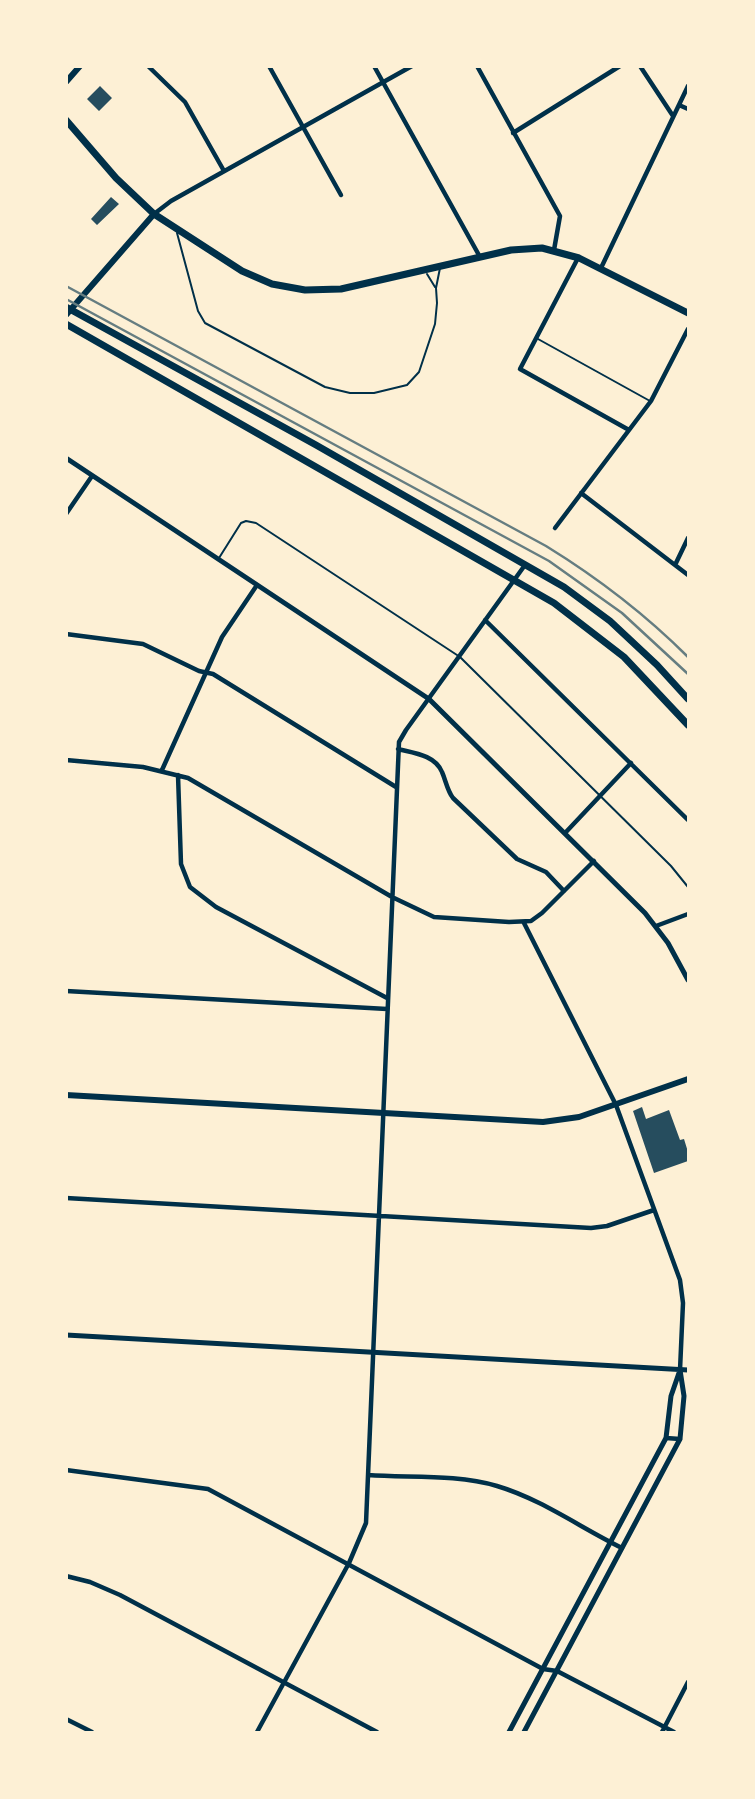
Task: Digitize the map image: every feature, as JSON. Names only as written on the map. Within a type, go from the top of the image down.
[{"type":"main road","points":[[66,82],[80,66]]},
{"type":"main road","points":[[66,120],[116,177],[154,214],[242,271],[272,284],[288,288],[341,289],[521,248],[554,250],[601,268],[688,313]]},
{"type":"main road","points":[[154,214],[85,296],[68,310],[316,445],[564,587],[610,621],[657,665],[688,699]]},
{"type":"main road","points":[[66,324],[554,603],[624,657],[688,725]]},
{"type":"main road","points":[[307,460],[316,445]]},
{"type":"main road","points":[[66,1096],[543,1122],[579,1117],[688,1079]]},
{"type":"street","points":[[148,66],[185,102],[224,171]]},
{"type":"street","points":[[269,66],[341,195]]},
{"type":"street","points":[[374,66],[480,257]]},
{"type":"street","points":[[154,214],[171,201],[412,66]]},
{"type":"street","points":[[477,66],[560,216],[554,250]]},
{"type":"street","points":[[513,132],[620,66]]},
{"type":"street","points":[[640,66],[674,117]]},
{"type":"street","points":[[601,268],[688,86]]},
{"type":"street","points":[[679,105],[688,109]]},
{"type":"street","points":[[579,258],[520,369],[628,430]]},
{"type":"street","points":[[555,527],[651,401],[688,329]]},
{"type":"street","points":[[66,458],[429,699],[566,832],[656,926],[688,979]]},
{"type":"street","points":[[67,511],[92,476]]},
{"type":"street","points":[[581,493],[676,563],[688,575]]},
{"type":"street","points":[[676,563],[688,538]]},
{"type":"street","points":[[257,1732],[349,1563],[364,1529],[398,749],[402,735],[525,564]]},
{"type":"street","points":[[162,770],[226,630],[257,585]]},
{"type":"street","points":[[485,620],[688,820]]},
{"type":"street","points":[[66,634],[143,644],[213,674],[396,787]]},
{"type":"street","points":[[398,749],[420,754],[433,761],[443,773],[448,792],[453,798],[517,859],[546,872],[564,891]]},
{"type":"street","points":[[66,760],[162,770],[197,783],[392,897],[434,917],[524,923],[537,918],[594,860]]},
{"type":"street","points":[[566,832],[631,763]]},
{"type":"street","points":[[178,775],[181,863],[190,887],[205,901],[387,998]]},
{"type":"street","points":[[656,926],[688,914]]},
{"type":"street","points":[[524,923],[616,1105],[682,1290],[680,1370],[684,1396],[680,1439],[524,1732]]},
{"type":"street","points":[[66,991],[387,1009]]},
{"type":"street","points":[[66,1198],[599,1227],[654,1210]]},
{"type":"street","points":[[66,1335],[688,1370]]},
{"type":"street","points":[[509,1732],[666,1438],[671,1396],[680,1370]]},
{"type":"street","points":[[666,1438],[680,1439]]},
{"type":"street","points":[[66,1470],[208,1489],[543,1668],[557,1671],[663,1730],[674,1732]]},
{"type":"street","points":[[368,1475],[467,1481],[495,1486],[525,1497],[622,1548]]},
{"type":"street","points":[[66,1576],[90,1582],[120,1595],[377,1732]]},
{"type":"street","points":[[663,1730],[688,1682]]},
{"type":"street","points":[[66,1719],[92,1732]]},
{"type":"lane","points":[[176,229],[198,311],[205,323],[325,387],[338,391],[374,393],[413,380],[422,363],[435,324],[440,266]]},
{"type":"lane","points":[[424,270],[436,288]]},
{"type":"lane","points":[[537,339],[651,401]]},
{"type":"lane","points":[[218,559],[241,523],[256,523],[460,657],[671,866],[688,887]]},
{"type":"building","points":[[100,86],[112,98],[99,111],[87,99]]},
{"type":"building","points":[[111,197],[119,204],[97,225],[91,219]]},
{"type":"building","points":[[642,1107],[646,1119],[669,1110],[680,1140],[684,1139],[688,1161],[654,1173],[633,1111]]},
{"type":"railway","points":[[66,286],[546,546],[620,597],[688,657]]},
{"type":"railway","points":[[66,299],[549,561],[622,613],[688,674]]}]
